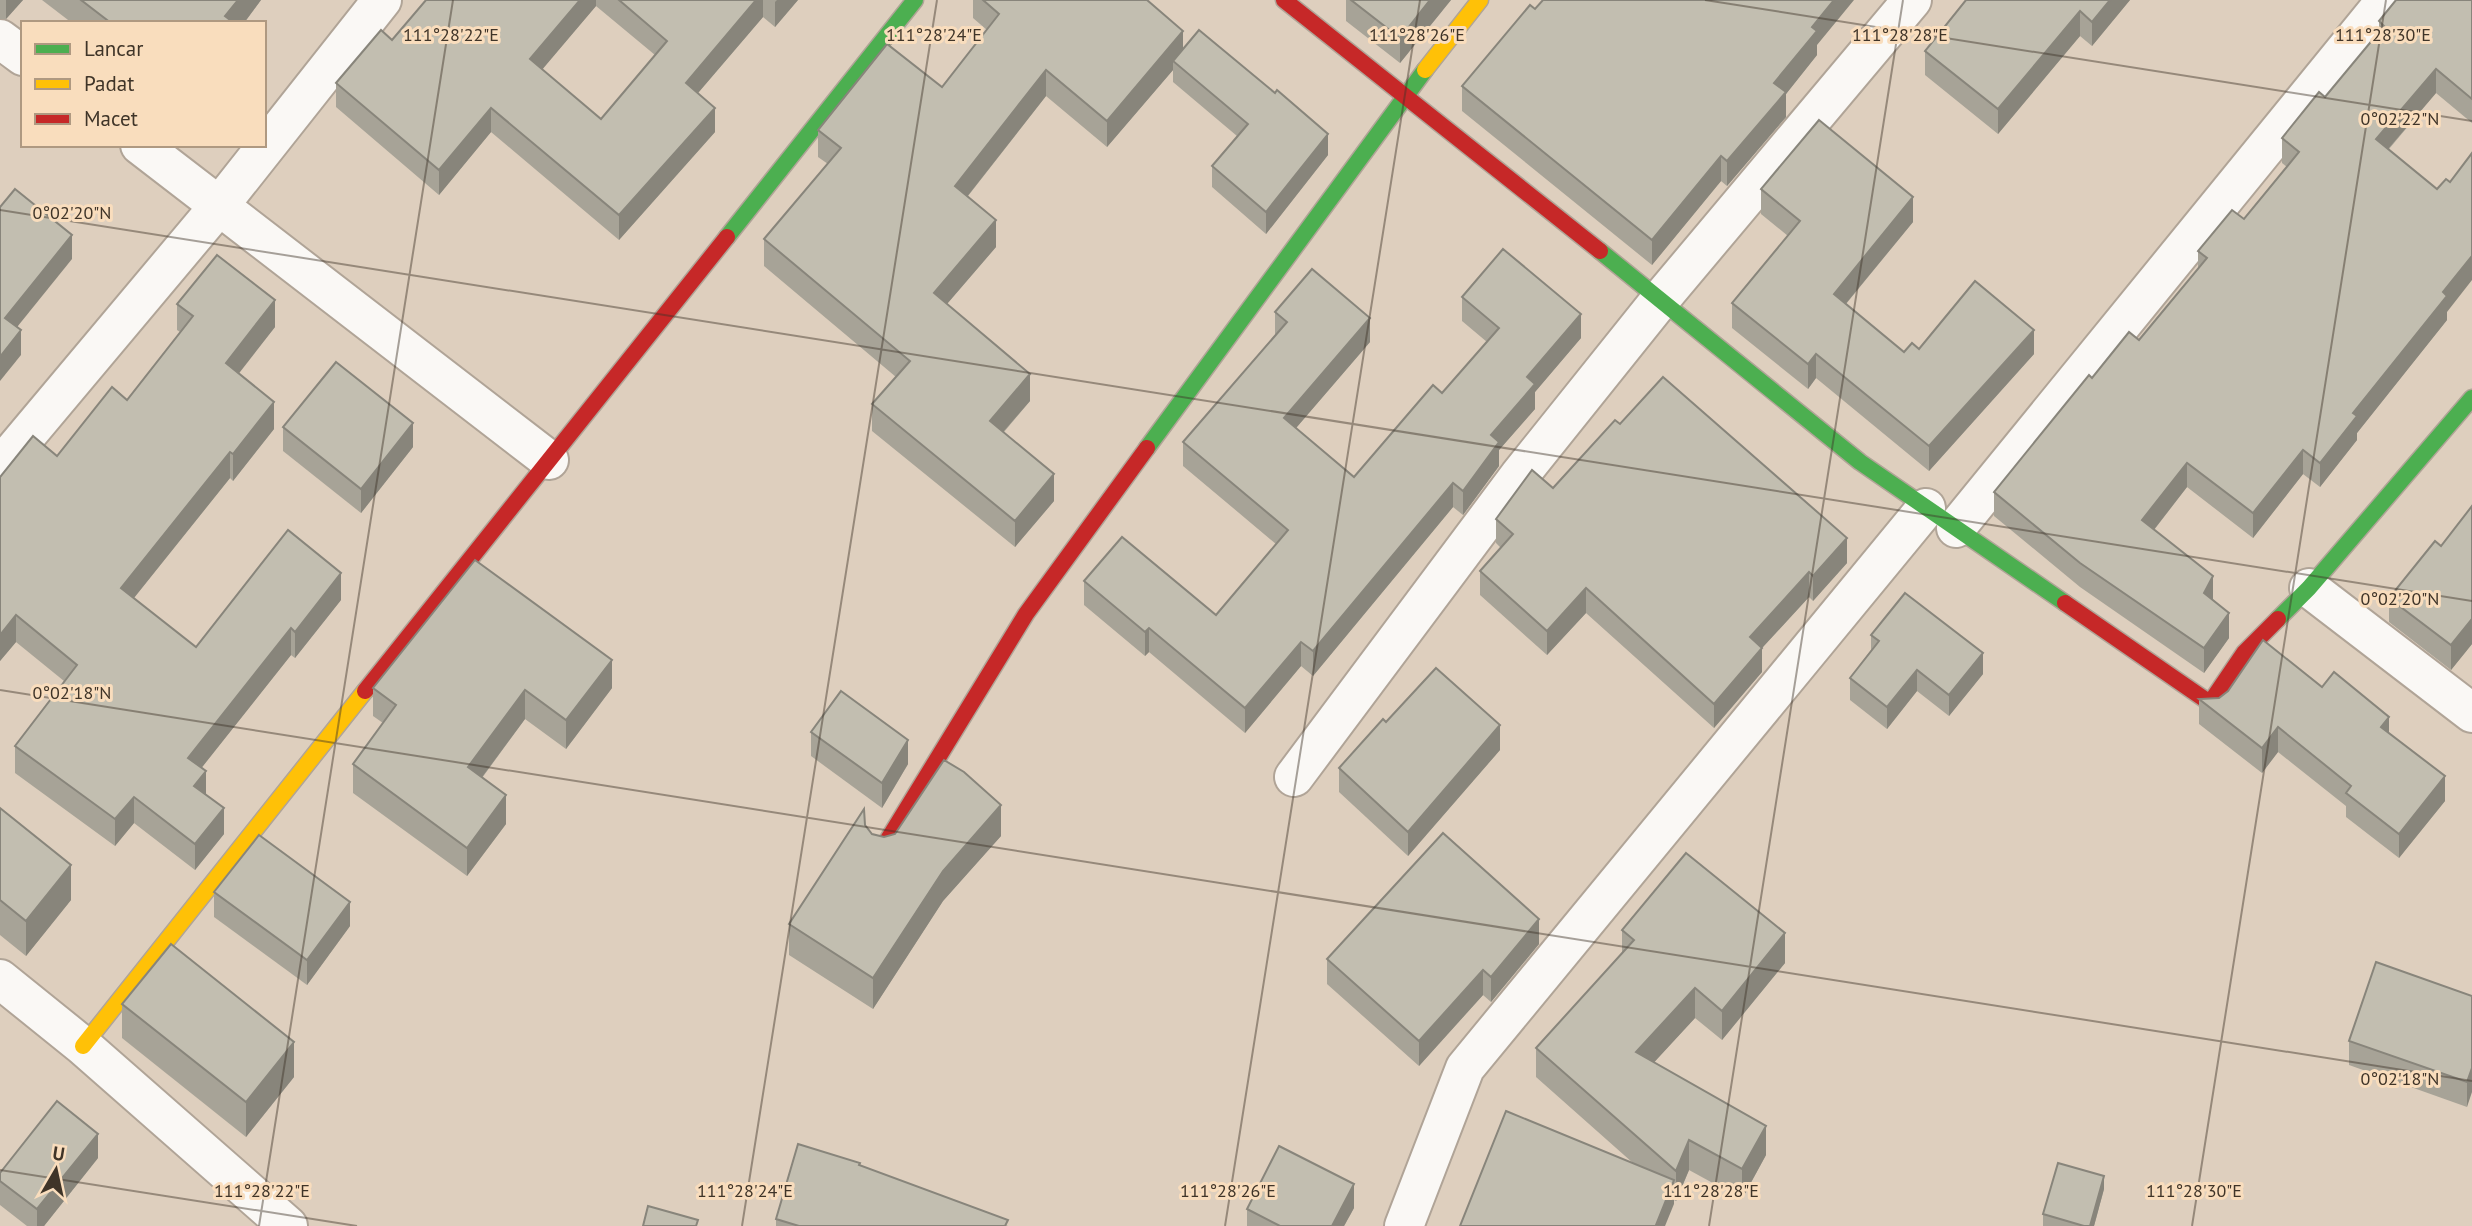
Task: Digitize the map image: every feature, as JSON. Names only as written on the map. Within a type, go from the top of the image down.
[{"type":"street","points":[[266,147],[382,0]]},
{"type":"street","points":[[83,1046],[915,0]]},
{"type":"street","points":[[1284,0],[1406,95],[1860,462],[2210,703],[2244,653],[2309,587],[2472,398]]},
{"type":"street","points":[[884,846],[1026,614],[1406,95],[1480,0]]},
{"type":"street","points":[[1294,777],[1519,476],[1660,300],[1912,0]]},
{"type":"street","points":[[1404,1226],[1465,1068],[2386,0]]},
{"type":"street","points":[[0,39],[21,55]]},
{"type":"street","points":[[143,147],[550,460]]},
{"type":"street","points":[[0,467],[266,147]]},
{"type":"street","points":[[2309,587],[2472,713]]},
{"type":"street","points":[[0,979],[83,1046],[288,1226]]},
{"type":"building","points":[[81,0],[238,0],[225,16],[231,21],[108,21]]},
{"type":"building","points":[[426,0],[580,0],[530,59],[601,119],[667,41],[619,0],[756,0],[686,83],[715,108],[619,215],[491,108],[439,170],[336,83],[381,30],[392,40]]},
{"type":"building","points":[[983,0],[1147,0],[1183,31],[1107,121],[1046,70],[955,186],[996,220],[934,293],[1030,374],[990,421],[1054,474],[1015,521],[872,404],[910,361],[764,239],[841,148],[818,130],[887,44],[942,87],[999,14]]},
{"type":"building","points":[[1351,0],[1430,0],[1400,38]]},
{"type":"building","points":[[1543,0],[1834,0],[1812,27],[1817,31],[1774,83],[1786,92],[1727,161],[1721,156],[1652,240],[1462,86],[1530,5],[1535,9]]},
{"type":"building","points":[[1966,0],[2110,0],[2092,22],[2080,11],[1998,109],[1925,51]]},
{"type":"building","points":[[2396,0],[2472,0],[2472,99],[2436,69],[2376,139],[2437,189],[2446,179],[2450,182],[2472,153],[2472,256],[2443,292],[2447,296],[2353,413],[2357,416],[2320,463],[2303,450],[2253,513],[2187,463],[2142,520],[2213,576],[2204,593],[2229,613],[2204,648],[2080,563],[1994,492],[2089,375],[2092,378],[2129,332],[2139,340],[2207,258],[2198,251],[2232,210],[2244,219],[2299,152],[2282,138],[2319,92],[2325,97],[2384,26],[2379,21]]},
{"type":"building","points":[[1199,30],[1275,93],[1277,90],[1328,134],[1266,212],[1212,166],[1248,124],[1173,61]]},
{"type":"building","points":[[1819,120],[1913,197],[1834,294],[1904,352],[1912,343],[1919,349],[1975,281],[2034,330],[1929,446],[1816,354],[1808,364],[1732,303],[1800,221],[1761,189]]},
{"type":"building","points":[[15,189],[72,235],[5,318],[21,330],[0,357],[0,207]]},
{"type":"building","points":[[1503,249],[1581,314],[1527,377],[1535,384],[1491,435],[1499,442],[1463,491],[1453,483],[1313,651],[1301,642],[1245,708],[1149,628],[1145,632],[1084,581],[1122,537],[1216,615],[1288,530],[1183,442],[1287,322],[1275,312],[1312,269],[1370,318],[1284,418],[1354,477],[1433,385],[1442,393],[1499,328],[1462,297]]},
{"type":"building","points":[[217,255],[275,300],[226,363],[274,402],[233,454],[230,452],[121,588],[196,647],[288,530],[341,573],[295,632],[291,628],[188,758],[206,771],[194,786],[224,808],[195,844],[134,797],[115,819],[15,746],[77,665],[16,615],[0,635],[0,477],[33,436],[57,456],[112,387],[127,400],[193,316],[177,304]]},
{"type":"building","points":[[336,362],[413,423],[361,489],[283,427]]},
{"type":"building","points":[[1663,377],[1847,538],[1813,576],[1809,572],[1750,637],[1762,648],[1714,704],[1586,588],[1547,631],[1480,571],[1513,534],[1496,519],[1532,470],[1553,488],[1615,420],[1620,424]]},
{"type":"building","points":[[2472,506],[2472,619],[2451,645],[2389,598],[2435,541],[2441,546]]},
{"type":"building","points":[[475,560],[612,660],[566,720],[525,690],[468,767],[506,795],[467,848],[353,764],[396,705],[373,688]]},
{"type":"building","points":[[1905,593],[1983,653],[1949,695],[1917,670],[1887,707],[1850,678],[1879,641],[1871,635]]},
{"type":"building","points":[[2263,640],[2322,687],[2334,672],[2389,717],[2381,727],[2445,776],[2399,834],[2346,793],[2351,786],[2278,727],[2262,748],[2199,699],[2219,698],[2228,691]]},
{"type":"building","points":[[1436,668],[1500,725],[1408,832],[1339,768],[1383,719],[1386,722]]},
{"type":"building","points":[[841,691],[908,740],[882,783],[811,732]]},
{"type":"building","points":[[944,760],[964,772],[1001,805],[943,871],[873,978],[789,924],[864,809],[865,825],[872,834],[884,837],[895,834]]},
{"type":"building","points":[[0,808],[71,865],[26,921],[0,900]]},
{"type":"building","points":[[1443,833],[1539,919],[1491,977],[1483,970],[1419,1041],[1327,959]]},
{"type":"building","points":[[259,835],[350,902],[307,960],[214,892]]},
{"type":"building","points":[[1686,853],[1785,933],[1722,1011],[1695,988],[1636,1052],[1766,1126],[1742,1169],[1689,1140],[1676,1171],[1536,1048],[1634,940],[1622,930]]},
{"type":"building","points":[[171,944],[294,1042],[246,1102],[122,1004]]},
{"type":"building","points":[[2376,962],[2472,996],[2472,1068],[2467,1082],[2349,1041]]},
{"type":"building","points":[[57,1101],[98,1134],[37,1209],[0,1181],[0,1173]]},
{"type":"building","points":[[1506,1111],[1674,1180],[1656,1225],[1658,1226],[1460,1226]]},
{"type":"building","points":[[798,1144],[860,1163],[859,1165],[1008,1220],[1005,1226],[799,1226],[776,1219]]},
{"type":"building","points":[[1279,1146],[1354,1184],[1332,1226],[1280,1226],[1247,1209]]},
{"type":"building","points":[[2058,1163],[2104,1176],[2090,1226],[2043,1214]]},
{"type":"building","points":[[648,1206],[698,1220],[696,1226],[643,1226]]},
{"type":"traffic: fast","points":[[727,237],[915,0]]},
{"type":"traffic: fast","points":[[1147,448],[1425,70]]},
{"type":"traffic: fast","points":[[1600,251],[1860,462],[2065,603]]},
{"type":"traffic: fast","points":[[2278,619],[2309,588],[2472,398]]},
{"type":"traffic: slow","points":[[1425,70],[1480,0]]},
{"type":"traffic: slow","points":[[83,1046],[365,691]]},
{"type":"traffic: jam","points":[[1284,0],[1600,251]]},
{"type":"traffic: jam","points":[[365,691],[727,237]]},
{"type":"traffic: jam","points":[[884,846],[1026,614],[1147,448]]},
{"type":"traffic: jam","points":[[2065,603],[2210,703],[2244,653],[2278,619]]}]
